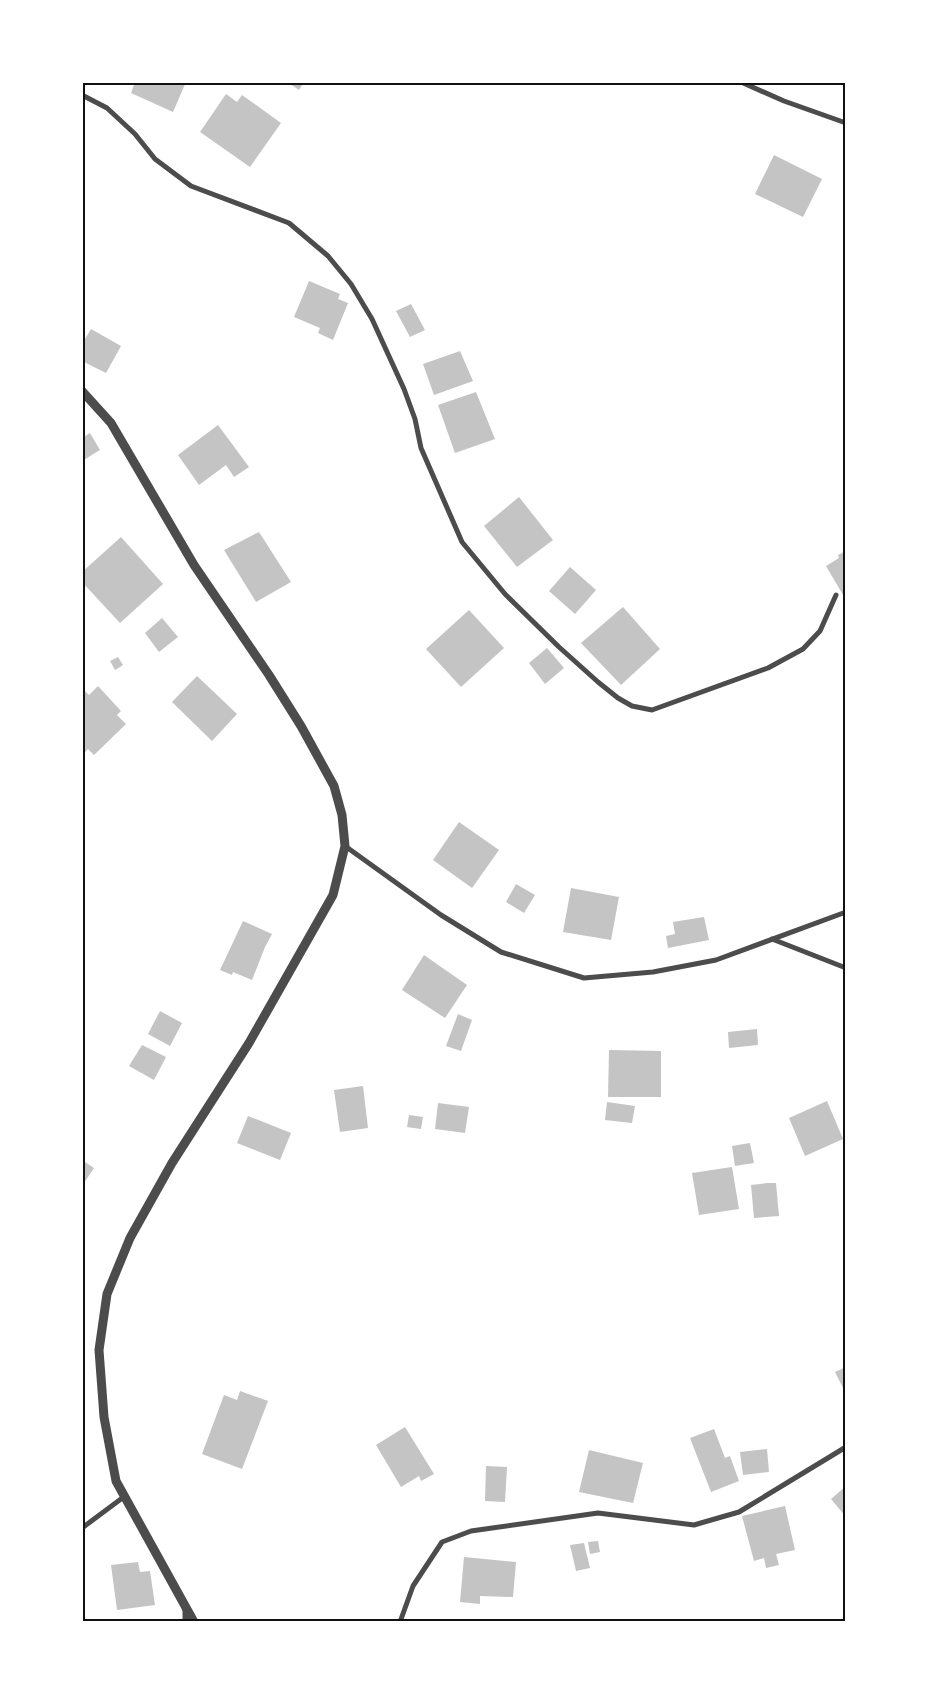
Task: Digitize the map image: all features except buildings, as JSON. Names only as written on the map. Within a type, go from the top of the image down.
[{"type":"street","points":[[740,82],[784,101],[846,123]]},
{"type":"street","points":[[82,95],[107,108],[135,134],[155,159],[191,186],[289,224],[328,256],[350,284],[372,318],[415,419],[421,448],[462,542],[505,594],[559,647],[618,698],[632,706],[652,710],[768,668],[803,649],[809,643],[820,631],[836,595]]},
{"type":"street","points":[[82,391],[111,423],[194,565],[269,675],[301,726],[334,786],[342,815],[345,846],[332,895],[249,1043],[172,1163],[130,1238],[107,1294],[99,1350],[104,1416],[116,1481],[194,1622]]},
{"type":"street","points":[[345,846],[441,915],[501,952],[584,978],[653,972],[716,960],[846,912]]},
{"type":"street","points":[[772,939],[846,968]]},
{"type":"street","points":[[400,1622],[413,1586],[442,1542],[471,1531],[598,1513],[694,1525],[739,1512],[846,1447]]},
{"type":"street","points":[[82,1528],[125,1496]]},
{"type":"street","points":[[184,1604],[185,1622]]}]
